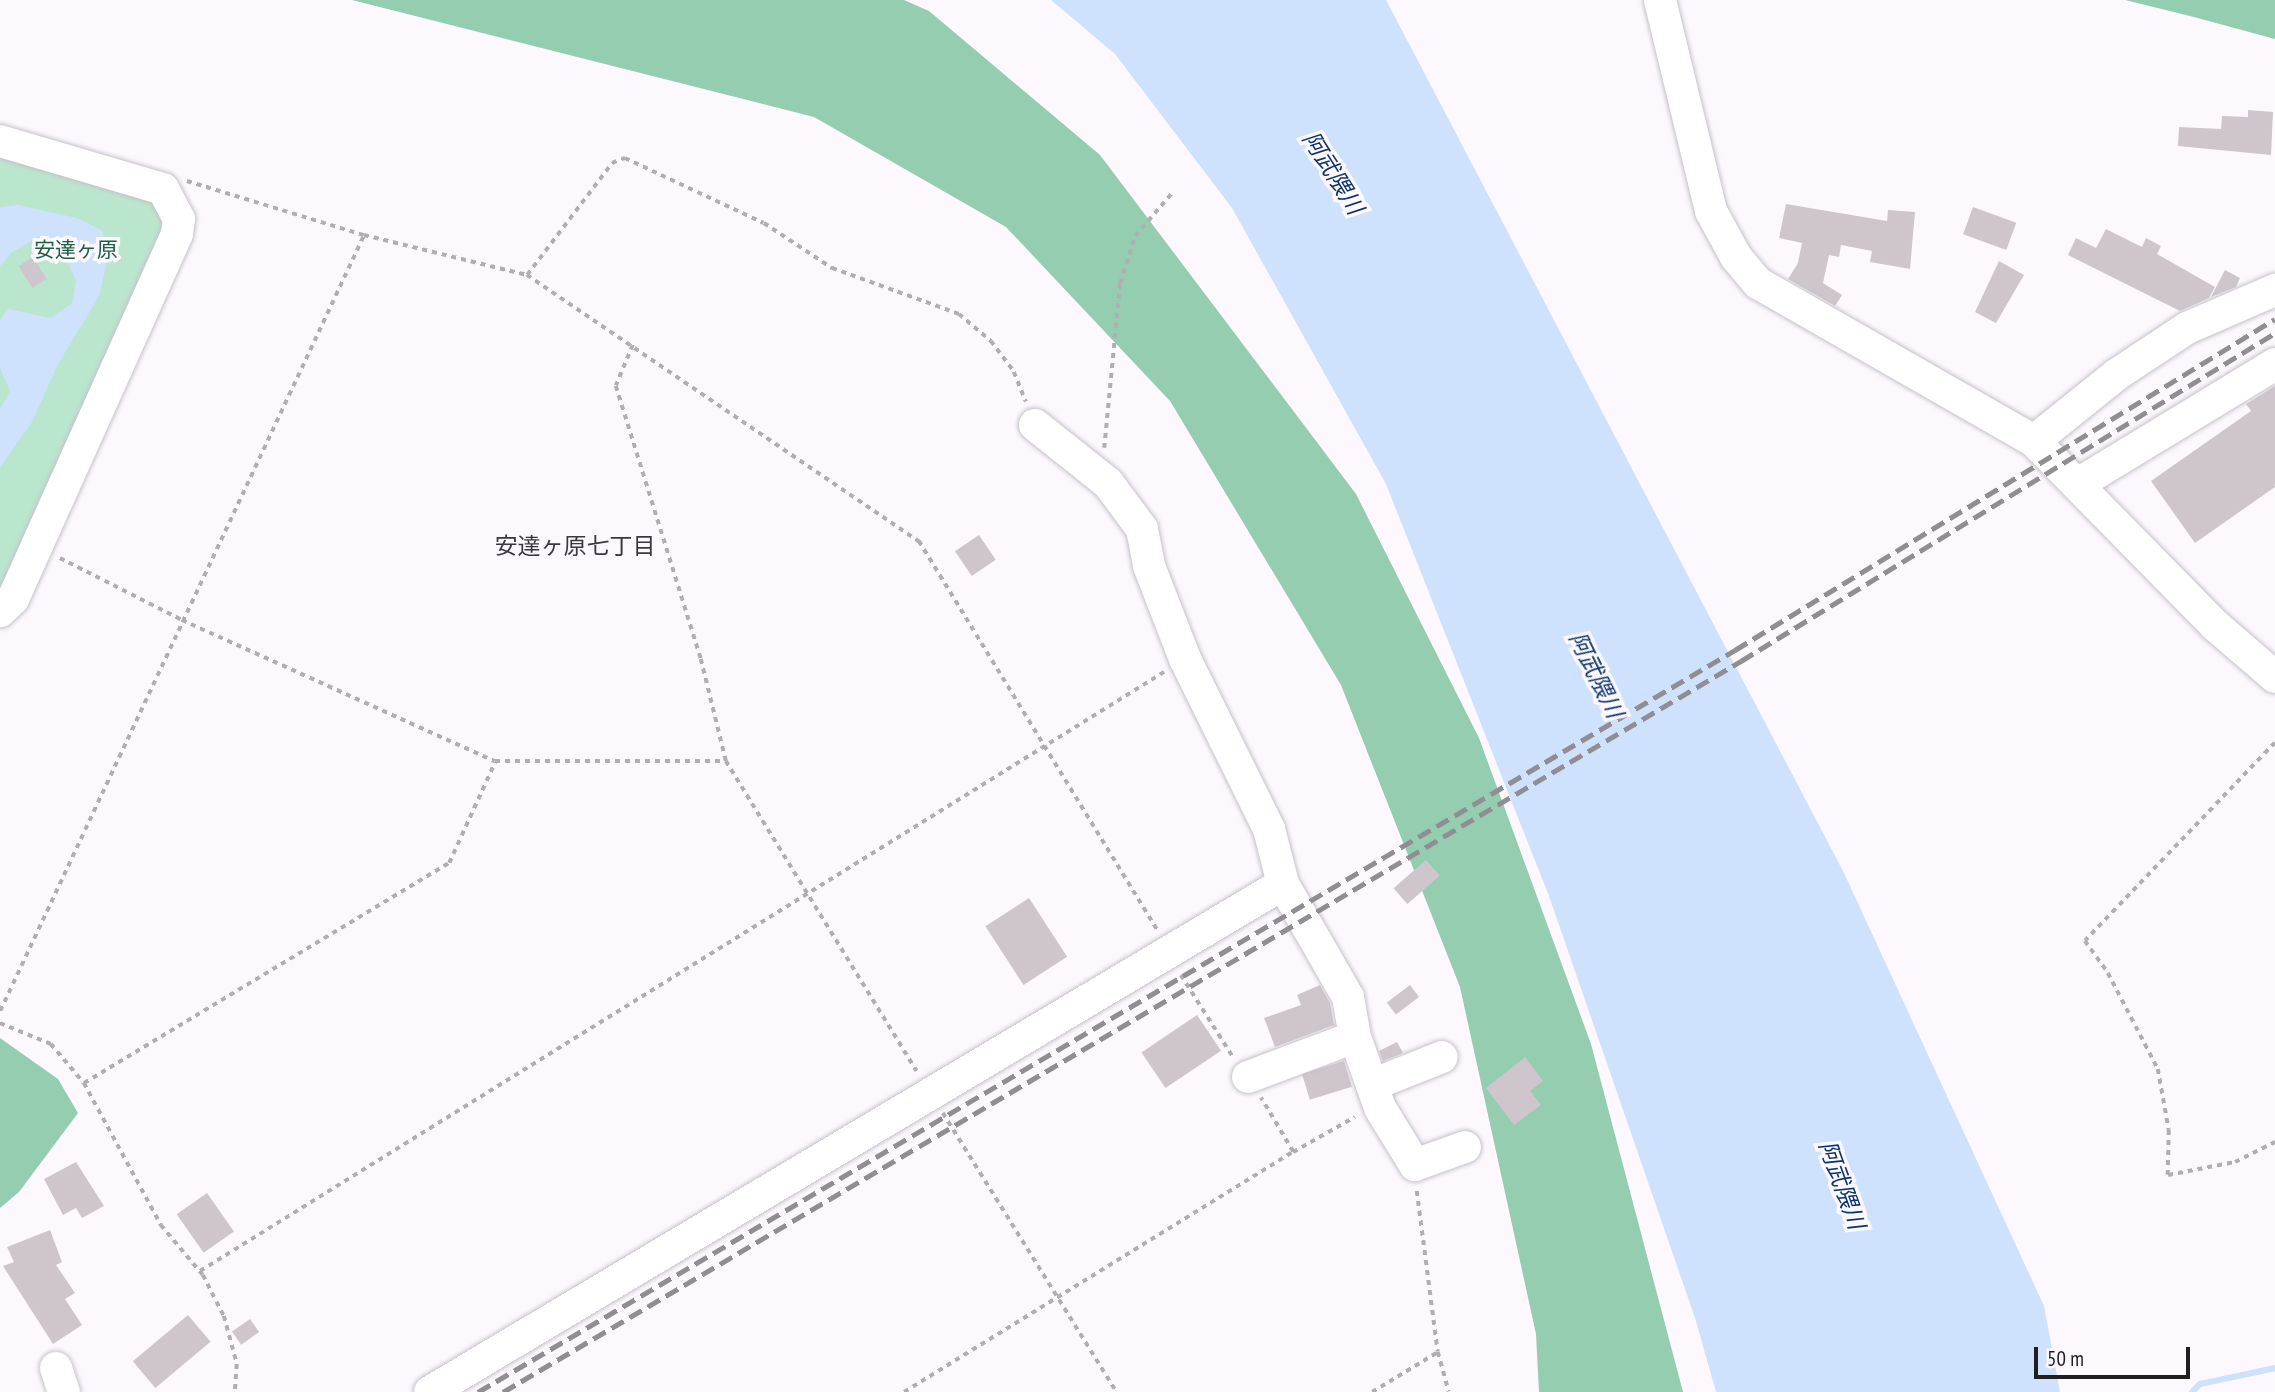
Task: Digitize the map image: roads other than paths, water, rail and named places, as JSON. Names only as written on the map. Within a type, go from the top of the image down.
[{"type":"street","points":[[1660,0],[1711,211],[1743,266],[1758,283],[2034,441],[2216,626],[2275,677]]},
{"type":"street","points":[[0,141],[163,189],[179,219],[177,234],[13,598],[0,611]]},
{"type":"street","points":[[2034,441],[2116,375],[2187,328],[2275,290]]},
{"type":"street","points":[[2078,484],[2275,364]]},
{"type":"street","points":[[1035,425],[1102,478],[1142,529],[1149,566],[1185,659],[1269,828],[1283,884],[1348,998],[1355,1037],[1375,1094],[1415,1166],[1465,1147]]},
{"type":"street","points":[[430,1392],[1283,884]]},
{"type":"street","points":[[1248,1077],[1355,1037]]},
{"type":"street","points":[[1375,1094],[1442,1057]]},
{"type":"water","name":"阿武隈川","points":[[1051,0],[1386,0],[1844,873],[2044,1306],[2060,1392],[1716,1392],[1695,1318],[1549,896],[1386,484],[1232,208],[1115,54]]},
{"type":"water","points":[[18,205],[77,218],[101,230],[110,249],[99,296],[58,364],[32,422],[0,468],[0,408],[10,391],[0,368],[0,320],[8,309],[50,318],[72,303],[76,281],[64,254],[38,237],[11,253],[0,266],[0,207]]},
{"type":"waterway","points":[[2192,1392],[2200,1384],[2275,1368]]},
{"type":"railway","points":[[478,1392],[1735,650],[2275,319]]},
{"type":"railway","points":[[503,1392],[1741,661],[2275,333]]},
{"type":"district","name":"安達ヶ原七丁目","points":[[575,546]]},
{"type":"park label","name":"安達ヶ原","points":[[76,250]]}]
